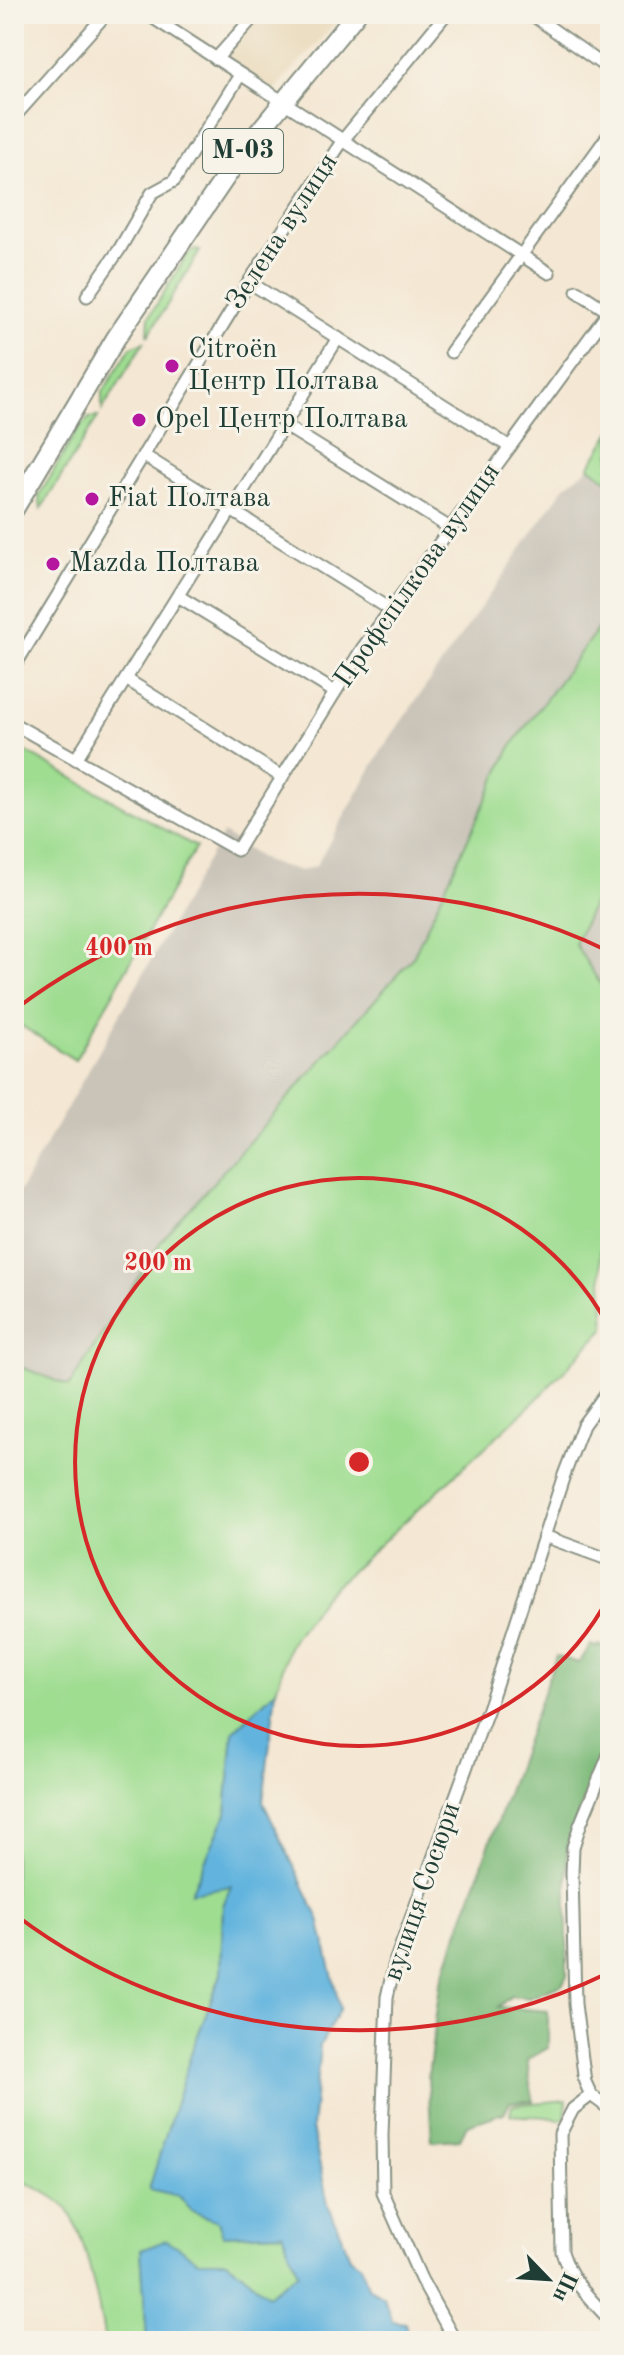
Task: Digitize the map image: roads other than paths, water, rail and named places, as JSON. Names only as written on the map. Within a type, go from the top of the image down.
[{"type":"highway","name":"М-03","points":[[14,501],[121,331],[244,150],[356,14]]},
{"type":"highway","name":"М-03","points":[[14,509],[55,438]]},
{"type":"street","points":[[14,117],[106,14]]},
{"type":"street","points":[[147,14],[549,273]]},
{"type":"street","points":[[216,59],[256,14]]},
{"type":"street","name":"Зелена вулиця","points":[[14,667],[249,282],[343,140],[446,14]]},
{"type":"street","points":[[531,14],[610,70]]},
{"type":"street","points":[[87,296],[119,250],[152,193],[174,181],[240,75]]},
{"type":"street","points":[[451,352],[610,133]]},
{"type":"street","points":[[249,282],[510,447]]},
{"type":"street","points":[[577,291],[609,311]]},
{"type":"street","name":"Профспілкова вулиця","points":[[76,759],[237,850],[335,692],[391,610],[609,311]]},
{"type":"street","points":[[14,724],[76,759],[338,338]]},
{"type":"street","points":[[284,425],[450,528]]},
{"type":"street","points":[[143,455],[391,610]]},
{"type":"street","points":[[178,596],[335,692]]},
{"type":"street","points":[[126,679],[282,777]]},
{"type":"street","name":"вулиця Сосюри","points":[[455,2341],[421,2279],[383,2193],[387,1997],[395,1962],[448,1824],[454,1797],[490,1703],[583,1425],[610,1388]]},
{"type":"street","points":[[544,1536],[610,1560]]},
{"type":"street","points":[[610,1752],[573,1847],[575,2004],[585,2082],[591,2095],[610,2109]]},
{"type":"street","points":[[591,2095],[573,2109],[560,2134],[562,2252],[567,2270],[577,2285],[610,2320]]},
{"type":"water","points":[[276,1690],[263,1802],[319,1919],[340,2008],[320,2046],[312,2128],[328,2204],[350,2257],[361,2265],[368,2287],[383,2296],[392,2321],[405,2323],[409,2341],[147,2341],[141,2250],[167,2240],[198,2261],[227,2261],[268,2295],[298,2273],[282,2233],[223,2235],[218,2221],[192,2211],[179,2196],[149,2189],[191,2054],[221,1974],[223,1906],[231,1886],[191,1893],[226,1814],[233,1732]]},
{"type":"place","name":"Citroën Центр Полтава","points":[[172,366]]},
{"type":"place","name":"Opel Центр Полтава","points":[[139,420]]},
{"type":"place","name":"Fiat Полтава","points":[[92,499]]},
{"type":"place","name":"Mazda Полтава","points":[[53,564]]}]
